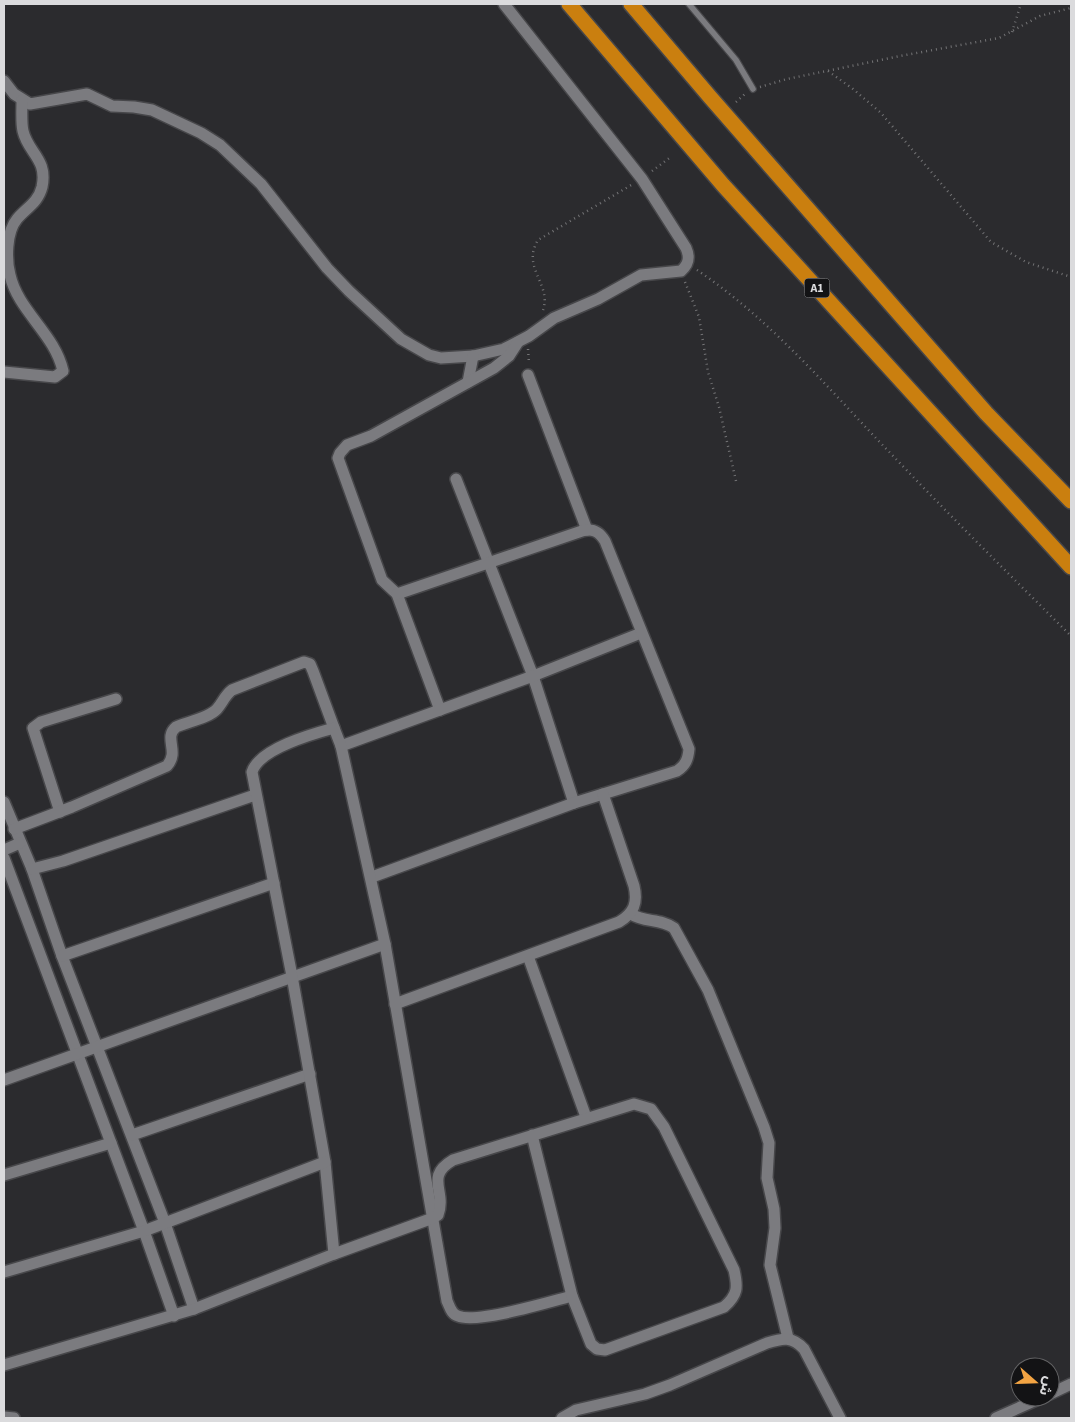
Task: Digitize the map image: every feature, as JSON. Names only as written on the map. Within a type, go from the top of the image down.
[{"type":"highway","name":"A1","points":[[569,4],[723,185],[1071,567]]},
{"type":"highway","points":[[631,4],[986,413],[1071,501]]},
{"type":"street","points":[[4,81],[22,100],[30,104],[41,104],[87,94],[112,106],[152,110],[200,133],[220,145],[261,184],[327,268],[400,339],[429,355],[441,358],[488,354],[518,342],[554,318],[598,300],[641,275],[684,267],[688,252],[642,179],[504,4]]},
{"type":"street","points":[[4,372],[54,376],[63,371],[53,344],[19,298],[8,264],[11,232],[17,218],[31,207],[39,197],[43,176],[40,159],[23,131],[22,100]]},
{"type":"street","points":[[440,710],[397,594],[382,580],[338,464],[340,453],[347,445],[371,436],[502,362],[514,350],[518,342]]},
{"type":"street","points":[[468,382],[473,356]]},
{"type":"street","points":[[528,375],[587,530]]},
{"type":"street","points":[[456,480],[533,676],[574,803]]},
{"type":"street","points":[[372,877],[574,803],[677,771],[684,766],[688,758],[687,740],[641,633],[605,541],[598,532],[587,530],[397,594]]},
{"type":"street","points":[[341,746],[533,676],[641,633]]},
{"type":"street","points":[[14,830],[167,766],[172,760],[173,752],[170,738],[171,731],[176,726],[212,713],[217,709],[225,695],[232,690],[304,662],[310,664],[341,746],[372,877],[447,1301],[452,1311],[458,1316],[482,1317],[572,1296]]},
{"type":"street","points":[[60,812],[34,728],[41,722],[116,699]]},
{"type":"street","points":[[334,728],[298,741],[263,757],[254,766],[252,772],[292,976],[325,1162],[334,1254]]},
{"type":"street","points":[[395,1004],[619,922],[631,914],[636,900],[634,886],[603,794]]},
{"type":"street","points":[[32,869],[63,861],[255,795]]},
{"type":"street","points":[[4,802],[14,830],[32,869],[62,956],[165,1223],[194,1310]]},
{"type":"street","points":[[4,850],[20,843]]},
{"type":"street","points":[[4,858],[174,1316]]},
{"type":"street","points":[[62,956],[274,883]]},
{"type":"street","points":[[631,914],[637,918],[666,922],[674,928],[708,990],[764,1127],[769,1143],[767,1178],[774,1209],[775,1228],[770,1266],[788,1338]]},
{"type":"street","points":[[4,1080],[77,1056],[292,976],[385,944]]},
{"type":"street","points":[[528,956],[586,1117]]},
{"type":"street","points":[[132,1135],[310,1074]]},
{"type":"street","points":[[4,1366],[194,1310],[334,1254],[438,1216],[440,1209],[437,1182],[439,1172],[444,1165],[453,1160],[586,1117],[634,1104],[651,1109],[658,1117],[734,1270],[737,1292],[733,1300],[724,1307],[605,1350],[597,1349],[591,1344],[572,1296],[532,1135]]},
{"type":"street","points":[[4,1175],[111,1142]]},
{"type":"street","points":[[4,1272],[144,1231],[325,1162]]},
{"type":"street","points":[[562,1418],[576,1410],[653,1392],[767,1343],[788,1338],[796,1341],[804,1349],[840,1418]]},
{"type":"street","points":[[996,1418],[1021,1407]]},
{"type":"street","points":[[4,1417],[14,1418]]},
{"type":"lane","points":[[689,4],[736,60],[753,89]]},
{"type":"path","points":[[1011,34],[1021,4]]},
{"type":"path","points":[[736,102],[753,89],[828,71],[988,41],[1011,34],[1040,16],[1071,8]]},
{"type":"path","points":[[828,71],[881,113],[991,242],[1026,262],[1071,277]]},
{"type":"path","points":[[542,311],[545,294],[533,266],[532,256],[538,240],[642,179],[672,156]]},
{"type":"path","points":[[684,267],[699,317],[708,372],[719,407],[736,482]]},
{"type":"path","points":[[684,267],[725,289],[766,323],[831,387],[895,458],[1071,636]]},
{"type":"path","points":[[528,375],[529,336]]}]
